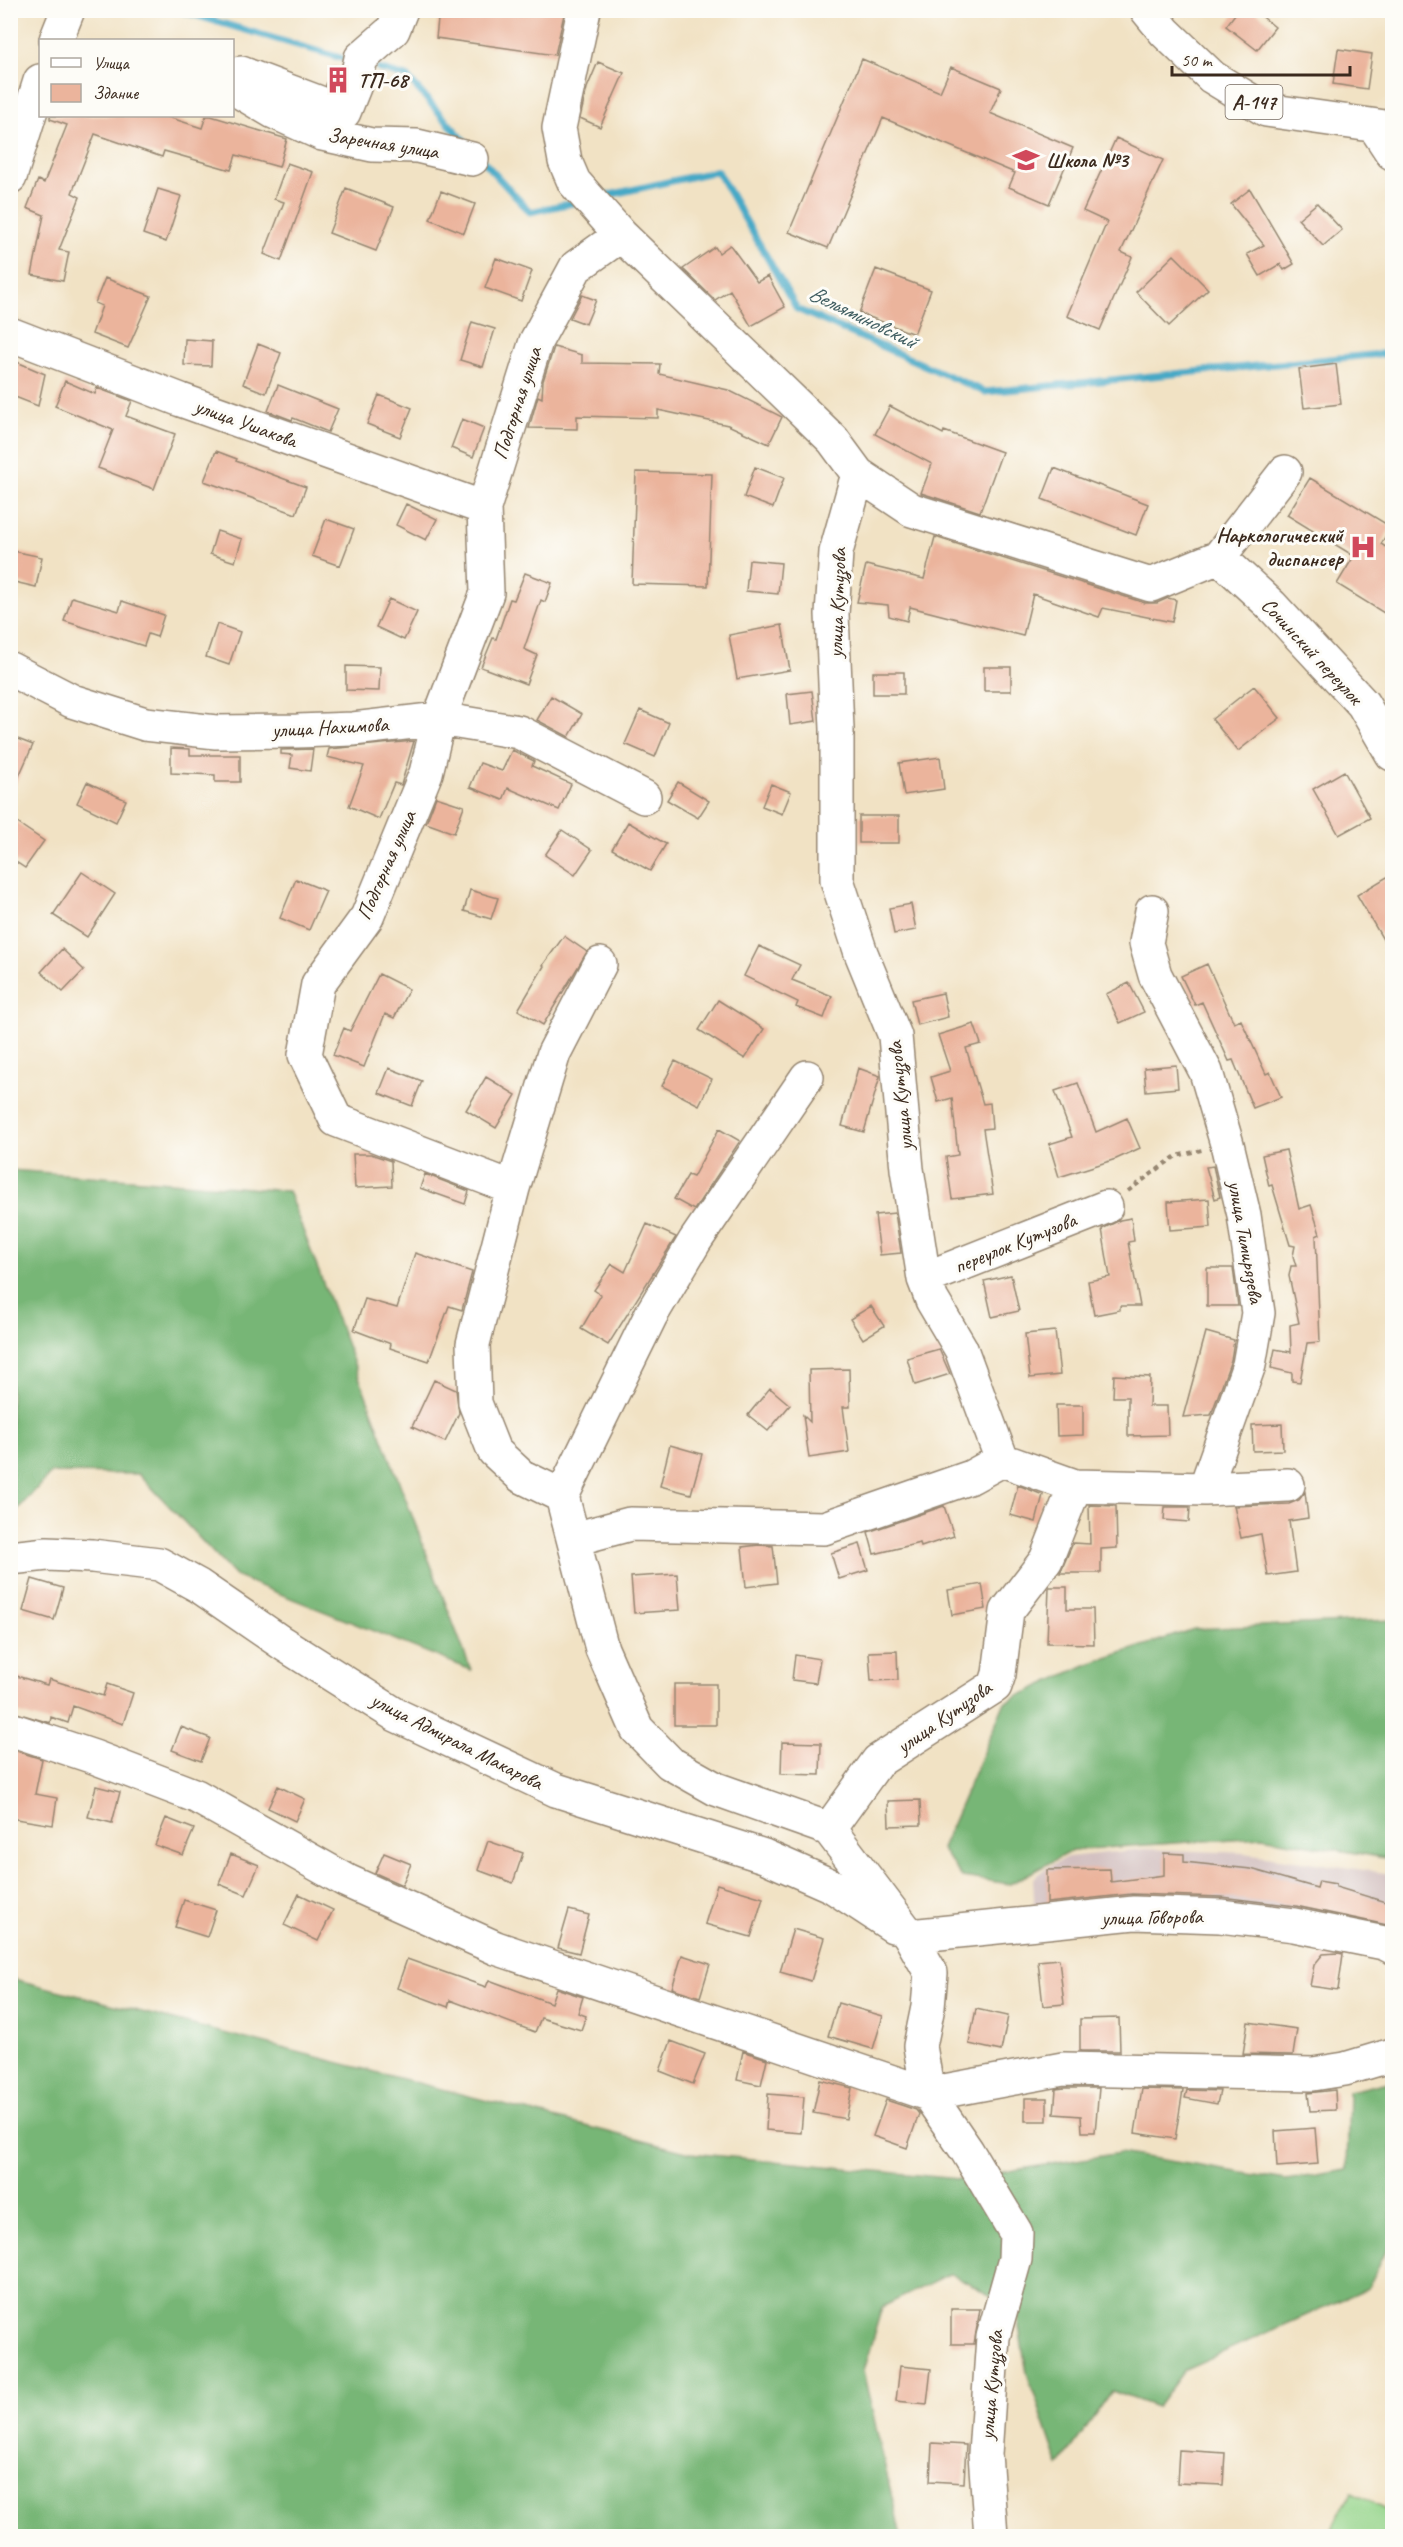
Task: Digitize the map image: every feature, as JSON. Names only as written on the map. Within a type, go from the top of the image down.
[{"type":"main road","points":[[56,39],[68,10]]},
{"type":"main road","points":[[234,74],[241,73],[344,111],[356,82],[361,58],[393,30],[400,10]]},
{"type":"main road","points":[[584,10],[559,128],[565,161],[574,182],[621,235],[833,440],[858,474],[912,510],[1151,585],[1220,557],[1285,472]]},
{"type":"main road","name":"А-147","points":[[1147,10],[1165,32],[1212,77],[1266,110],[1384,127]]},
{"type":"main road","points":[[10,177],[39,84]]},
{"type":"main road","name":"Заречная улица","points":[[234,88],[274,112],[321,134],[372,145],[417,146],[472,159]]},
{"type":"main road","points":[[1384,127],[1392,153]]},
{"type":"main road","name":"Подгорная улица","points":[[513,1188],[336,1120],[305,1055],[318,984],[367,917],[426,773],[439,719],[487,593],[483,508],[536,341],[576,267],[621,235]]},
{"type":"main road","name":"улица Ушакова","points":[[10,334],[181,400],[483,508]]},
{"type":"main road","name":"улица Кутузова","points":[[858,474],[836,552],[832,614],[837,729],[837,880],[861,953],[895,1036],[907,1169],[924,1280],[932,1300],[961,1349],[1002,1460]]},
{"type":"main road","name":"Сочинский переулок","points":[[1220,557],[1271,605],[1363,704],[1392,754]]},
{"type":"main road","name":"улица Нахимова","points":[[10,669],[72,701],[145,724],[216,732],[297,731],[353,729],[439,719],[519,732],[644,797]]},
{"type":"main road","name":"улица Тимирязева","points":[[1152,911],[1146,943],[1155,975],[1206,1072],[1227,1144],[1244,1215],[1258,1313],[1249,1365],[1205,1489]]},
{"type":"main road","points":[[562,1496],[521,1476],[494,1451],[475,1402],[473,1344],[513,1188],[554,1053],[600,964]]},
{"type":"main road","points":[[807,1077],[695,1241],[651,1316],[562,1496],[602,1650],[637,1729],[670,1763],[716,1789],[829,1829]]},
{"type":"main road","name":"переулок Кутузова","points":[[924,1280],[1106,1207]]},
{"type":"main road","points":[[574,1539],[630,1524],[824,1528],[971,1477],[1002,1460],[1075,1486],[1205,1489],[1288,1485]]},
{"type":"main road","name":"улица Кутузова","points":[[991,2536],[985,2454],[993,2337],[1016,2259],[1016,2233],[967,2151],[928,2094],[920,2046],[928,2007],[931,1973],[910,1936],[829,1829],[878,1761],[995,1686],[999,1674],[1007,1611],[1046,1560],[1075,1486]]},
{"type":"main road","name":"улица Адмирала Макарова","points":[[10,1558],[47,1554],[92,1556],[159,1564],[199,1586],[282,1643],[396,1715],[556,1790],[764,1857],[793,1869],[832,1886],[910,1936]]},
{"type":"main road","points":[[10,1729],[94,1757],[196,1796],[347,1881],[496,1948],[928,2094],[1063,2069],[1313,2074],[1345,2069],[1392,2055]]},
{"type":"main road","name":"улица Говорова","points":[[910,1936],[1134,1914],[1220,1916],[1294,1924],[1384,1943],[1392,1947]]},
{"type":"path","points":[[1106,1207],[1176,1156],[1227,1144]]},
{"type":"shaded area","points":[[1145,1849],[1245,1853],[1392,1874],[1392,1942],[1035,1917],[1033,1878],[1046,1868],[1067,1857]]},
{"type":"green space","points":[[10,1170],[288,1191],[471,1670],[235,1576],[139,1474],[51,1473],[16,1511],[11,1512]]},
{"type":"green space","points":[[1392,1620],[1392,1859],[1262,1837],[1073,1850],[1010,1884],[962,1877],[941,1849],[1005,1702],[1088,1664],[1194,1629]]},
{"type":"green space","points":[[10,1978],[690,2153],[958,2179],[1120,2153],[1286,2180],[1347,2170],[1349,2091],[1392,2081],[1392,2239],[1368,2288],[1185,2369],[1157,2407],[1112,2391],[1059,2466],[1027,2373],[1016,2310],[951,2273],[882,2307],[863,2371],[901,2536],[11,2536]]},
{"type":"green space","points":[[1351,2492],[1392,2512],[1392,2536],[1328,2536]]},
{"type":"building","points":[[439,10],[565,10],[555,55],[436,38]]},
{"type":"building","points":[[1238,10],[1254,10],[1275,27],[1257,50],[1226,26]]},
{"type":"building","points":[[1338,49],[1372,54],[1367,89],[1333,84]]},
{"type":"building","name":"Школа №3","points":[[862,59],[940,92],[951,67],[1001,88],[990,113],[1073,148],[1049,204],[1009,187],[1015,173],[883,118],[828,248],[789,232]]},
{"type":"building","points":[[598,62],[624,73],[600,127],[580,118],[587,88]]},
{"type":"building","points":[[333,66],[340,69],[333,88],[326,85]]},
{"type":"building","points":[[50,117],[168,117],[202,128],[206,117],[214,117],[287,139],[279,167],[236,155],[231,170],[164,151],[162,157],[95,134],[72,193],[80,197],[59,250],[69,252],[63,281],[32,275],[44,215],[27,208],[38,180],[44,183],[67,125],[50,119]]},
{"type":"building","points":[[1116,138],[1163,160],[1121,252],[1132,257],[1100,330],[1067,316],[1107,222],[1083,211]]},
{"type":"building","points":[[287,163],[313,172],[281,261],[264,254],[284,202],[274,199]]},
{"type":"building","points":[[346,188],[394,207],[376,251],[329,233]]},
{"type":"building","points":[[158,189],[181,196],[166,242],[143,234]]},
{"type":"building","points":[[1250,189],[1294,264],[1284,270],[1280,264],[1260,276],[1247,254],[1264,245],[1231,204]]},
{"type":"building","points":[[441,191],[475,204],[464,233],[430,219]]},
{"type":"building","points":[[1317,203],[1342,230],[1323,246],[1298,219]]},
{"type":"building","points":[[730,245],[757,282],[768,276],[785,307],[751,326],[730,290],[715,300],[683,269],[715,247],[719,253]]},
{"type":"building","points":[[1174,255],[1208,289],[1169,326],[1136,292]]},
{"type":"building","points":[[496,258],[532,271],[521,301],[485,288]]},
{"type":"building","points":[[876,269],[931,290],[914,334],[859,313]]},
{"type":"building","points":[[105,278],[151,296],[128,348],[92,334],[102,306],[95,303]]},
{"type":"building","points":[[582,295],[596,300],[586,324],[570,318]]},
{"type":"building","points":[[472,322],[495,329],[483,367],[460,360]]},
{"type":"building","points":[[185,339],[212,341],[211,366],[184,365]]},
{"type":"building","points":[[258,344],[281,353],[266,393],[243,384]]},
{"type":"building","points":[[554,347],[582,355],[582,363],[660,364],[659,374],[728,390],[782,417],[769,444],[728,425],[658,410],[658,418],[577,416],[577,429],[529,428],[538,396],[542,398],[543,381]]},
{"type":"building","points":[[10,359],[45,374],[38,406],[10,395]]},
{"type":"building","points":[[1336,364],[1341,404],[1304,408],[1299,369]]},
{"type":"building","points":[[65,381],[95,394],[97,388],[132,401],[126,416],[175,434],[154,489],[98,468],[113,430],[55,406]]},
{"type":"building","points":[[278,385],[338,409],[328,432],[268,411]]},
{"type":"building","points":[[379,395],[412,408],[400,437],[367,424]]},
{"type":"building","points":[[890,406],[943,434],[944,431],[1002,452],[980,512],[921,493],[932,464],[875,434]]},
{"type":"building","points":[[462,419],[484,428],[473,457],[451,448]]},
{"type":"building","points":[[216,451],[237,459],[236,461],[306,487],[296,514],[204,481]]},
{"type":"building","points":[[755,467],[784,478],[773,508],[744,497]]},
{"type":"building","points":[[1054,468],[1148,504],[1136,535],[1042,499]]},
{"type":"building","points":[[636,472],[712,474],[708,586],[632,584]]},
{"type":"building","name":"Наркологический диспансер","points":[[1310,478],[1391,527],[1381,544],[1392,551],[1392,618],[1337,584],[1354,556],[1287,515]]},
{"type":"building","points":[[406,504],[437,519],[426,540],[396,525]]},
{"type":"building","points":[[326,519],[354,529],[340,566],[312,556]]},
{"type":"building","points":[[217,531],[242,539],[235,562],[210,554]]},
{"type":"building","points":[[935,537],[1145,603],[1157,603],[1168,598],[1176,600],[1172,622],[1103,608],[1099,617],[1033,594],[1023,636],[910,607],[907,621],[889,616],[888,605],[857,602],[866,565],[924,579]]},
{"type":"building","points":[[13,551],[42,557],[36,587],[10,581]]},
{"type":"building","points":[[749,560],[781,563],[778,594],[746,591]]},
{"type":"building","points":[[525,573],[552,583],[545,602],[541,600],[524,649],[537,655],[526,684],[481,667],[493,638],[496,639],[510,599],[514,600]]},
{"type":"building","points":[[72,597],[119,611],[122,601],[164,615],[157,637],[148,634],[144,646],[64,621]]},
{"type":"building","points":[[389,599],[417,612],[404,640],[376,627]]},
{"type":"building","points":[[217,624],[240,632],[229,665],[206,657]]},
{"type":"building","points":[[782,625],[790,670],[737,679],[729,635]]},
{"type":"building","points":[[346,666],[380,667],[379,691],[346,690]]},
{"type":"building","points":[[984,667],[1011,667],[1011,691],[984,691]]},
{"type":"building","points":[[873,672],[904,672],[904,694],[873,694]]},
{"type":"building","points":[[1254,686],[1280,718],[1238,751],[1212,719]]},
{"type":"building","points":[[812,691],[816,721],[790,725],[787,694]]},
{"type":"building","points":[[551,696],[582,714],[569,737],[537,720]]},
{"type":"building","points":[[640,710],[669,723],[655,757],[625,744]]},
{"type":"building","points":[[10,736],[33,745],[10,796]]},
{"type":"building","points":[[414,741],[401,785],[394,783],[379,819],[349,806],[364,766],[327,757],[329,749]]},
{"type":"building","points":[[171,748],[190,749],[190,755],[240,755],[240,782],[215,782],[215,775],[171,773]]},
{"type":"building","points":[[313,749],[310,771],[290,768],[292,755],[281,754],[281,750]]},
{"type":"building","points":[[512,750],[534,761],[532,766],[571,784],[559,810],[508,788],[503,800],[470,787],[480,763],[502,771]]},
{"type":"building","points":[[940,757],[944,789],[904,795],[899,763]]},
{"type":"building","points":[[1344,771],[1370,818],[1339,835],[1313,789]]},
{"type":"building","points":[[87,782],[126,800],[116,822],[77,803]]},
{"type":"building","points":[[678,782],[709,801],[698,818],[667,800]]},
{"type":"building","points":[[771,784],[791,792],[782,814],[762,806]]},
{"type":"building","points":[[436,797],[464,806],[454,833],[426,823]]},
{"type":"building","points":[[859,816],[899,816],[899,843],[859,843]]},
{"type":"building","points":[[10,818],[44,841],[25,868],[10,858]]},
{"type":"building","points":[[628,822],[666,844],[650,871],[612,849]]},
{"type":"building","points":[[562,830],[592,850],[575,875],[545,855]]},
{"type":"building","points":[[82,872],[115,894],[87,937],[53,915]]},
{"type":"building","points":[[1392,874],[1392,955],[1357,895]]},
{"type":"building","points":[[296,879],[326,891],[309,930],[280,918]]},
{"type":"building","points":[[470,890],[498,898],[491,919],[464,911]]},
{"type":"building","points":[[911,904],[916,930],[894,934],[889,908]]},
{"type":"building","points":[[564,936],[587,952],[543,1025],[518,1010],[543,965]]},
{"type":"building","points":[[759,946],[800,965],[792,980],[832,996],[824,1018],[796,1007],[798,1002],[744,976]]},
{"type":"building","points":[[62,949],[84,970],[63,992],[41,972]]},
{"type":"building","points":[[1207,964],[1234,1023],[1241,1020],[1266,1074],[1270,1072],[1281,1097],[1253,1108],[1233,1060],[1229,1061],[1202,1002],[1195,1005],[1181,976]]},
{"type":"building","points":[[379,974],[409,989],[394,1018],[385,1014],[364,1067],[333,1055],[344,1028],[350,1031]]},
{"type":"building","points":[[1129,983],[1144,1012],[1120,1023],[1106,994]]},
{"type":"building","points":[[943,993],[948,1017],[917,1025],[911,1000]]},
{"type":"building","points":[[718,1000],[764,1029],[745,1059],[699,1030]]},
{"type":"building","points":[[974,1024],[981,1044],[966,1048],[983,1104],[990,1103],[992,1128],[983,1129],[993,1194],[952,1199],[946,1157],[958,1155],[952,1098],[938,1102],[931,1077],[950,1071],[938,1035]]},
{"type":"building","points":[[675,1061],[712,1079],[699,1105],[662,1086]]},
{"type":"building","points":[[1176,1065],[1178,1088],[1146,1091],[1144,1068]]},
{"type":"building","points":[[389,1068],[422,1081],[412,1106],[379,1093]]},
{"type":"building","points":[[858,1068],[880,1076],[864,1132],[842,1126]]},
{"type":"building","points":[[486,1077],[516,1095],[496,1128],[466,1110]]},
{"type":"building","points":[[1078,1083],[1096,1132],[1127,1118],[1140,1148],[1116,1159],[1059,1177],[1049,1144],[1072,1137],[1055,1091]]},
{"type":"building","points":[[719,1129],[740,1141],[694,1210],[674,1199],[688,1175],[693,1177]]},
{"type":"building","points":[[1286,1150],[1299,1209],[1311,1205],[1320,1234],[1316,1236],[1320,1342],[1307,1343],[1300,1382],[1292,1381],[1292,1373],[1271,1368],[1275,1349],[1291,1352],[1290,1325],[1299,1323],[1289,1276],[1291,1266],[1296,1266],[1293,1256],[1295,1246],[1290,1245],[1272,1185],[1269,1186],[1262,1155]]},
{"type":"building","points":[[353,1154],[371,1154],[391,1161],[392,1186],[355,1188]]},
{"type":"building","points":[[1213,1166],[1220,1197],[1215,1199],[1206,1167]]},
{"type":"building","points":[[425,1174],[469,1191],[465,1204],[420,1188]]},
{"type":"building","points":[[1209,1199],[1211,1227],[1170,1230],[1168,1202]]},
{"type":"building","points":[[895,1213],[901,1253],[880,1255],[875,1215]]},
{"type":"building","points":[[1131,1218],[1134,1241],[1128,1242],[1140,1306],[1120,1306],[1120,1310],[1094,1315],[1088,1281],[1110,1277],[1102,1229],[1120,1220]]},
{"type":"building","points":[[647,1224],[676,1237],[608,1345],[581,1329],[601,1295],[594,1290],[612,1264],[625,1272]]},
{"type":"building","points":[[415,1253],[472,1272],[462,1310],[449,1306],[429,1361],[390,1348],[391,1344],[354,1330],[365,1299],[397,1308]]},
{"type":"building","points":[[1207,1268],[1233,1268],[1238,1306],[1207,1306]]},
{"type":"building","points":[[1011,1275],[1019,1311],[992,1317],[984,1281]]},
{"type":"building","points":[[871,1306],[884,1326],[863,1339],[850,1319]]},
{"type":"building","points":[[1055,1331],[1060,1375],[1030,1378],[1025,1334]]},
{"type":"building","points":[[1206,1332],[1234,1340],[1231,1360],[1211,1415],[1183,1417]]},
{"type":"building","points":[[939,1349],[950,1374],[915,1385],[907,1358]]},
{"type":"building","points":[[849,1369],[850,1407],[843,1407],[849,1452],[809,1458],[803,1415],[810,1422],[809,1370]]},
{"type":"building","points":[[1114,1375],[1150,1377],[1149,1406],[1167,1406],[1168,1435],[1128,1436],[1128,1397],[1113,1397]]},
{"type":"building","points":[[434,1380],[456,1390],[459,1413],[445,1442],[412,1427]]},
{"type":"building","points":[[770,1388],[790,1405],[768,1431],[748,1415]]},
{"type":"building","points":[[1056,1405],[1083,1405],[1083,1435],[1057,1436]]},
{"type":"building","points":[[1282,1424],[1283,1450],[1253,1451],[1252,1425]]},
{"type":"building","points":[[670,1445],[702,1454],[691,1494],[660,1486]]},
{"type":"building","points":[[1018,1485],[1043,1495],[1036,1522],[1010,1515]]},
{"type":"building","points":[[1305,1492],[1308,1518],[1289,1521],[1296,1572],[1268,1576],[1261,1534],[1241,1538],[1234,1506],[1289,1504],[1299,1500]]},
{"type":"building","points":[[1089,1505],[1116,1506],[1117,1548],[1101,1549],[1101,1573],[1060,1573],[1073,1543],[1090,1544]]},
{"type":"building","points":[[944,1506],[954,1536],[921,1547],[920,1543],[874,1554],[868,1532]]},
{"type":"building","points":[[1165,1507],[1190,1507],[1189,1522],[1164,1520]]},
{"type":"building","points":[[860,1544],[868,1570],[839,1579],[831,1553]]},
{"type":"building","points":[[773,1546],[777,1583],[746,1587],[742,1547]]},
{"type":"building","points":[[677,1574],[680,1610],[634,1613],[631,1577]]},
{"type":"building","points":[[32,1579],[63,1588],[54,1620],[23,1611]]},
{"type":"building","points":[[982,1584],[986,1609],[952,1615],[948,1590]]},
{"type":"building","points":[[1049,1587],[1067,1587],[1067,1609],[1093,1609],[1094,1644],[1047,1643]]},
{"type":"building","points":[[897,1651],[898,1680],[871,1681],[869,1652]]},
{"type":"building","points":[[795,1655],[820,1659],[816,1683],[792,1680]]},
{"type":"building","points":[[10,1674],[47,1685],[49,1679],[103,1696],[107,1684],[133,1693],[123,1724],[73,1706],[68,1723],[51,1717],[50,1723],[10,1711]]},
{"type":"building","points":[[674,1684],[716,1684],[716,1725],[674,1725]]},
{"type":"building","points":[[181,1727],[210,1738],[201,1761],[172,1750]]},
{"type":"building","points":[[782,1742],[821,1743],[820,1775],[781,1774]]},
{"type":"building","points":[[10,1749],[42,1759],[35,1794],[57,1798],[53,1825],[10,1818],[13,1784],[10,1783]]},
{"type":"building","points":[[96,1786],[120,1792],[112,1823],[88,1817]]},
{"type":"building","points":[[278,1786],[305,1799],[295,1821],[268,1808]]},
{"type":"building","points":[[920,1800],[921,1825],[889,1826],[888,1801]]},
{"type":"building","points":[[166,1818],[194,1829],[183,1855],[155,1845]]},
{"type":"building","points":[[488,1841],[523,1853],[513,1883],[478,1870]]},
{"type":"building","points":[[384,1853],[411,1864],[402,1885],[375,1873]]},
{"type":"building","points":[[1164,1853],[1184,1854],[1184,1862],[1251,1869],[1317,1888],[1319,1881],[1336,1884],[1336,1887],[1392,1904],[1392,1926],[1296,1906],[1221,1897],[1132,1894],[1047,1903],[1047,1870],[1110,1869],[1111,1882],[1164,1875]]},
{"type":"building","points":[[231,1854],[259,1865],[246,1895],[219,1884]]},
{"type":"building","points":[[717,1884],[763,1898],[751,1937],[705,1924]]},
{"type":"building","points":[[299,1894],[333,1910],[318,1941],[284,1925]]},
{"type":"building","points":[[184,1900],[216,1910],[207,1937],[175,1927]]},
{"type":"building","points":[[569,1910],[589,1915],[579,1953],[558,1948]]},
{"type":"building","points":[[793,1929],[824,1938],[811,1981],[780,1972]]},
{"type":"building","points":[[1323,1954],[1343,1954],[1338,1990],[1310,1986],[1314,1965]]},
{"type":"building","points":[[682,1955],[710,1964],[700,1997],[672,1988]]},
{"type":"building","points":[[407,1959],[486,1987],[489,1980],[551,2003],[556,1988],[583,1997],[578,2013],[586,2016],[581,2030],[541,2018],[535,2032],[450,2000],[448,2007],[397,1988]]},
{"type":"building","points":[[1059,1959],[1064,2004],[1043,2006],[1038,1961]]},
{"type":"building","points":[[838,2003],[883,2016],[873,2049],[828,2036]]},
{"type":"building","points":[[976,2009],[1008,2016],[1001,2051],[969,2044]]},
{"type":"building","points":[[1119,2018],[1120,2051],[1080,2051],[1080,2019]]},
{"type":"building","points":[[1248,2022],[1297,2029],[1293,2055],[1243,2054]]},
{"type":"building","points":[[671,2041],[705,2054],[693,2084],[660,2071]]},
{"type":"building","points":[[743,2051],[767,2059],[761,2085],[737,2080]]},
{"type":"building","points":[[820,2080],[852,2088],[846,2119],[813,2113]]},
{"type":"building","points":[[1099,2088],[1095,2132],[1082,2132],[1081,2116],[1054,2114],[1056,2089]]},
{"type":"building","points":[[1142,2089],[1183,2090],[1175,2139],[1135,2133]]},
{"type":"building","points":[[1187,2090],[1220,2091],[1217,2104],[1185,2098]]},
{"type":"building","points":[[1335,2090],[1336,2110],[1310,2111],[1308,2093]]},
{"type":"building","points":[[768,2094],[804,2097],[801,2133],[766,2130]]},
{"type":"building","points":[[1025,2098],[1047,2098],[1047,2121],[1025,2121]]},
{"type":"building","points":[[886,2100],[916,2110],[919,2114],[907,2148],[873,2136]]},
{"type":"building","points":[[1315,2128],[1318,2164],[1277,2167],[1275,2131]]},
{"type":"building","points":[[951,2309],[980,2309],[974,2344],[951,2344]]},
{"type":"building","points":[[900,2366],[931,2369],[927,2404],[896,2401]]},
{"type":"building","points":[[932,2443],[966,2445],[964,2483],[930,2481]]},
{"type":"building","points":[[1179,2450],[1225,2453],[1223,2485],[1177,2483]]},
{"type":"waterway","name":"Вельяминовский","points":[[177,10],[341,58]]},
{"type":"waterway","name":"Вельяминовский","points":[[379,69],[407,77],[469,146]]},
{"type":"waterway","name":"Вельяминовский","points":[[481,159],[530,212],[577,202]]},
{"type":"waterway","name":"Вельяминовский","points":[[600,197],[717,171],[797,309],[985,392],[1392,353]]},
{"type":"place","name":"ТП-68","points":[[338,80]]},
{"type":"place","name":"Школа №3","points":[[1026,160]]},
{"type":"place","name":"Наркологический диспансер","points":[[1363,547]]}]
